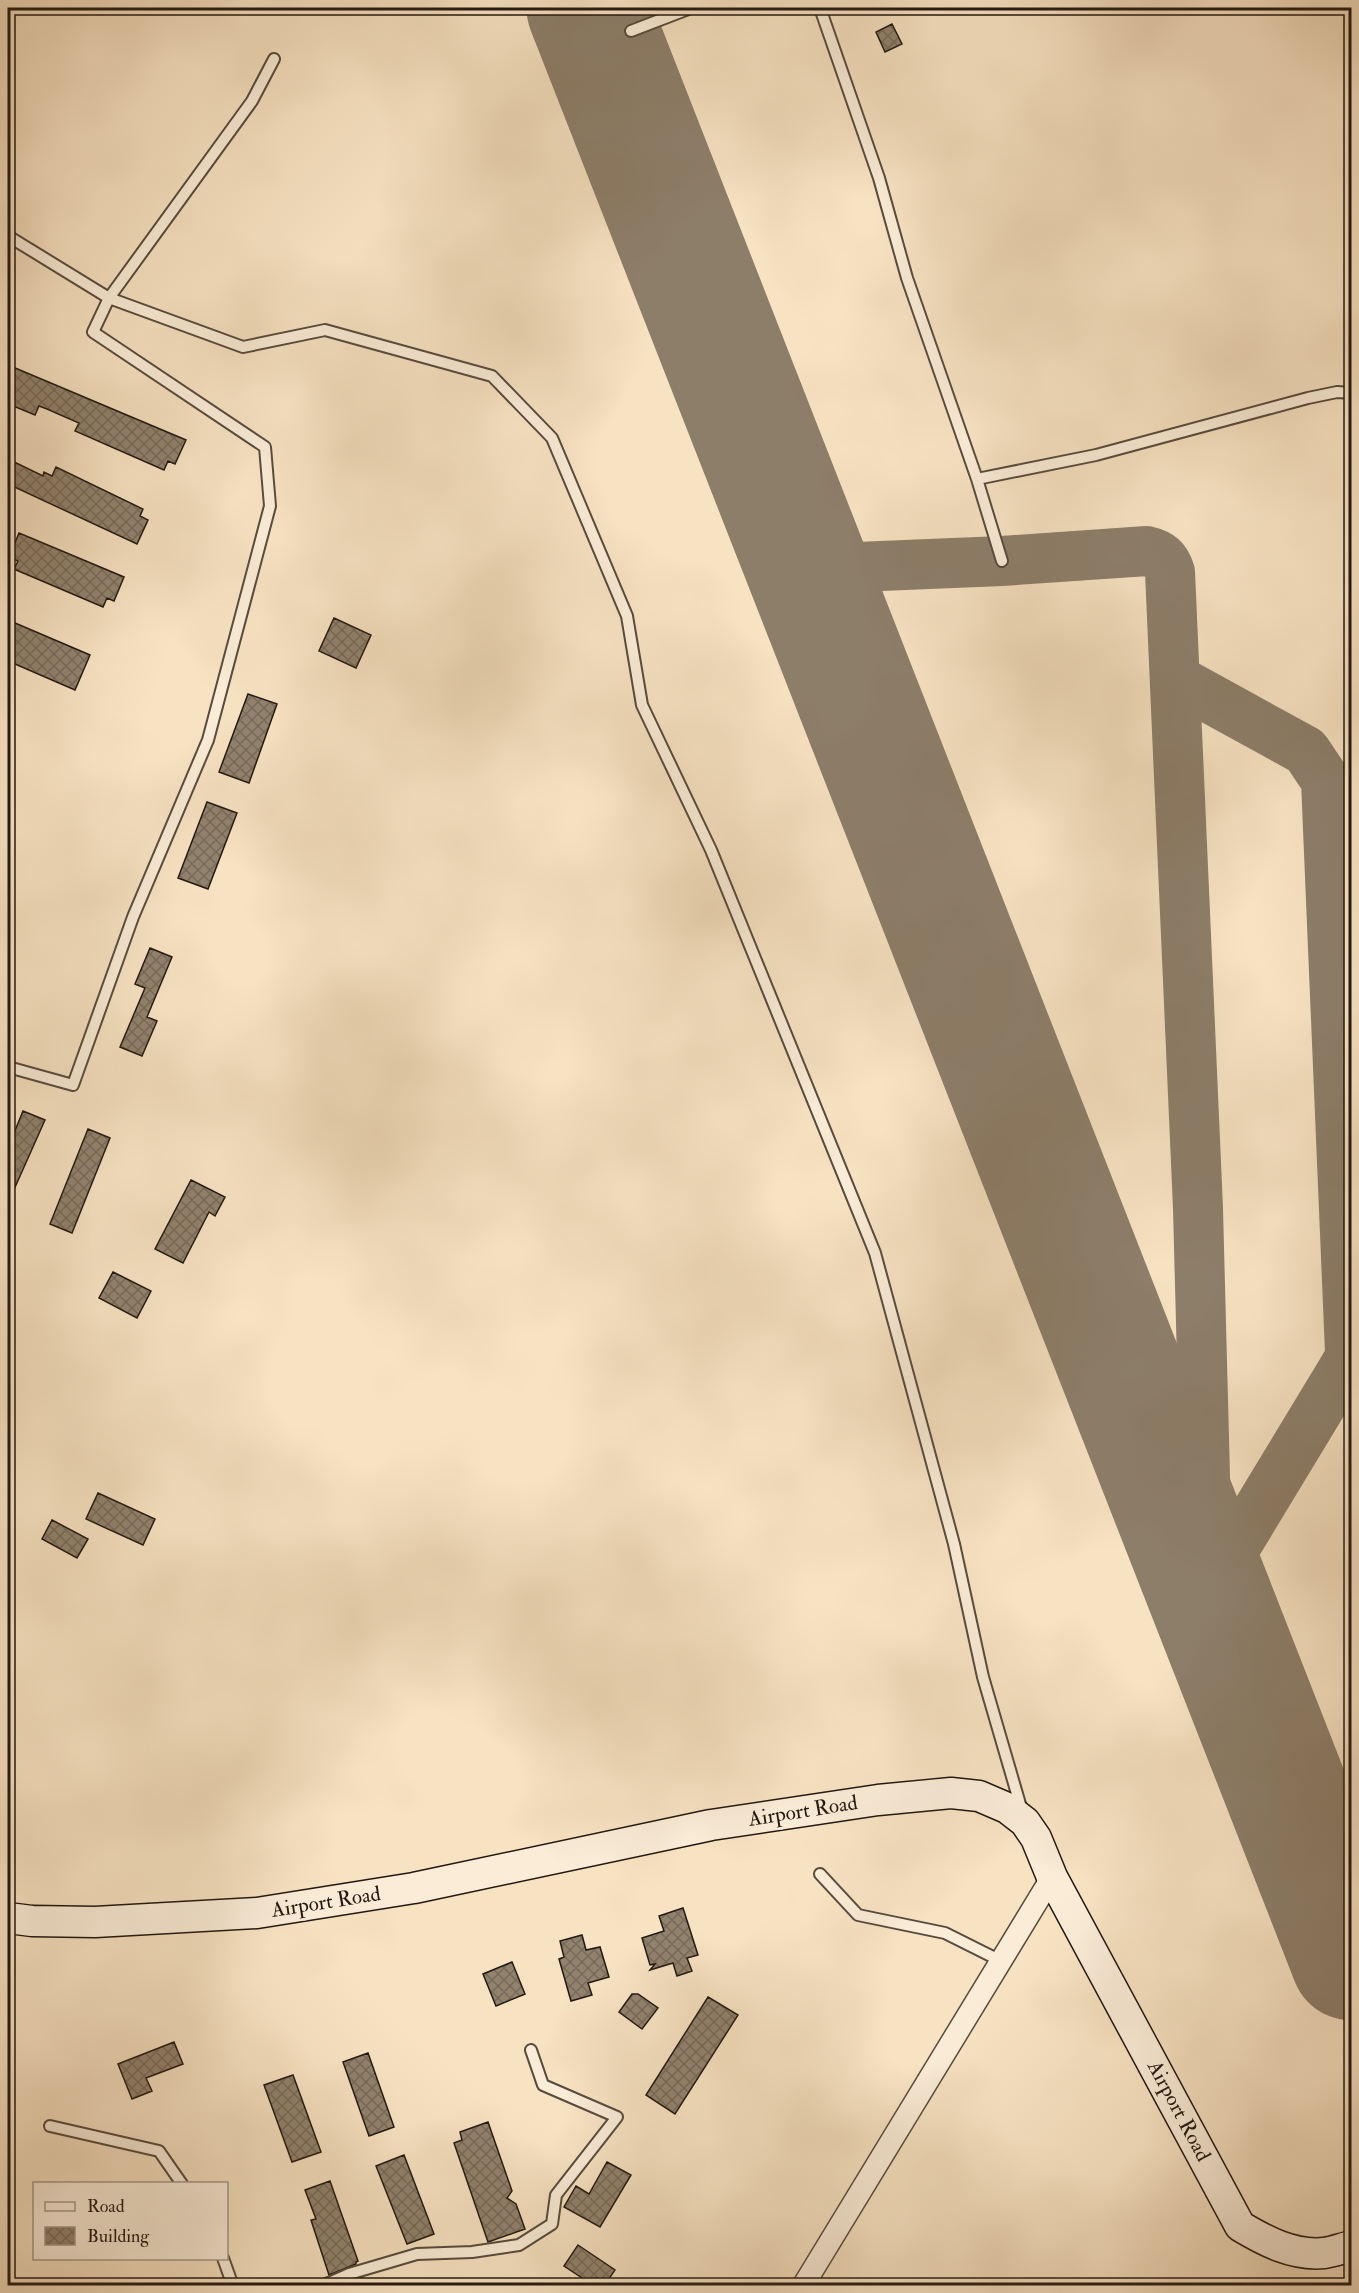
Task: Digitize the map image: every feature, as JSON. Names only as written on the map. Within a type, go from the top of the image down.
[{"type":"main road","name":"Airport Road","points":[[8,1918],[32,1922],[94,1922],[257,1913],[414,1888],[711,1825],[899,1798],[951,1793],[979,1796],[1007,1808],[1025,1822],[1036,1838],[1052,1877],[1240,2226],[1264,2241],[1291,2250],[1323,2253],[1352,2246]]},
{"type":"street","points":[[803,2286],[1052,1877]]},
{"type":"lane","points":[[631,31],[691,8]]},
{"type":"lane","points":[[820,8],[879,178],[907,278],[977,479],[1002,561]]},
{"type":"lane","points":[[8,1067],[74,1085],[133,917],[208,740],[270,506],[265,447],[93,332],[109,298],[252,100],[274,59]]},
{"type":"lane","points":[[8,237],[109,298],[243,347],[325,330],[492,376],[552,438],[627,616],[642,705],[711,850],[875,1253],[954,1544],[983,1677],[1025,1822]]},
{"type":"lane","points":[[977,479],[1096,455],[1308,398],[1352,393]]},
{"type":"lane","points":[[820,1874],[858,1916],[945,1933],[1001,1961]]},
{"type":"lane","points":[[322,2286],[349,2274],[417,2254],[472,2252],[519,2245],[552,2224],[556,2195],[617,2117],[543,2085],[531,2050]]},
{"type":"lane","points":[[50,2126],[159,2151],[181,2182]]},
{"type":"lane","points":[[223,2260],[233,2286]]},
{"type":"building","points":[[892,24],[902,44],[885,52],[876,32]]},
{"type":"building","points":[[8,365],[186,440],[175,464],[168,461],[164,470],[75,431],[79,423],[47,409],[39,406],[35,415],[11,405],[14,396],[8,393]]},
{"type":"building","points":[[8,459],[43,476],[44,472],[52,476],[56,467],[143,509],[140,516],[148,520],[137,544],[8,484]]},
{"type":"building","points":[[19,533],[124,577],[114,601],[107,598],[103,607],[14,569],[18,561],[9,557]]},
{"type":"building","points":[[334,618],[371,635],[356,668],[319,651]]},
{"type":"building","points":[[8,620],[90,655],[75,690],[8,661]]},
{"type":"building","points":[[248,694],[277,704],[249,783],[219,772]]},
{"type":"building","points":[[207,802],[237,813],[208,889],[178,878]]},
{"type":"building","points":[[150,948],[172,957],[147,1017],[157,1021],[142,1056],[120,1047],[145,988],[135,984]]},
{"type":"building","points":[[23,1111],[45,1120],[8,1203],[8,1148]]},
{"type":"building","points":[[88,1129],[110,1138],[72,1233],[50,1224]]},
{"type":"building","points":[[191,1180],[225,1197],[215,1216],[209,1212],[183,1263],[155,1249]]},
{"type":"building","points":[[113,1272],[151,1291],[137,1318],[99,1298]]},
{"type":"building","points":[[98,1493],[155,1519],[143,1545],[86,1519]]},
{"type":"building","points":[[52,1520],[88,1539],[77,1558],[42,1539]]},
{"type":"building","points":[[683,1908],[698,1955],[687,1958],[692,1971],[677,1976],[673,1963],[650,1970],[655,1964],[650,1965],[642,1938],[664,1931],[659,1916]]},
{"type":"building","points":[[582,1935],[586,1950],[600,1947],[609,1977],[588,1983],[592,1995],[571,2001],[559,1959],[564,1957],[560,1941]]},
{"type":"building","points":[[512,1962],[525,1994],[496,2006],[483,1974]]},
{"type":"building","points":[[632,1994],[638,1994],[658,2008],[642,2029],[619,2012]]},
{"type":"building","points":[[708,1997],[738,2015],[675,2114],[646,2095]]},
{"type":"building","points":[[174,2042],[183,2064],[146,2078],[152,2091],[132,2099],[118,2064]]},
{"type":"building","points":[[368,2053],[394,2127],[369,2136],[343,2062]]},
{"type":"building","points":[[293,2075],[321,2152],[292,2162],[264,2085]]},
{"type":"building","points":[[488,2122],[512,2191],[507,2198],[516,2204],[525,2229],[488,2242],[454,2143],[462,2140],[460,2132]]},
{"type":"building","points":[[404,2155],[434,2234],[407,2244],[376,2166]]},
{"type":"building","points":[[607,2162],[631,2175],[600,2227],[564,2207],[576,2186],[589,2194]]},
{"type":"building","points":[[330,2181],[358,2261],[356,2264],[329,2275],[311,2220],[316,2219],[305,2190]]},
{"type":"building","points":[[578,2245],[615,2270],[604,2286],[577,2286],[582,2278],[564,2266]]},
{"type":"building","points":[[362,2278],[364,2286],[342,2286],[352,2281]]},
{"type":"taxiway","points":[[808,569],[1002,561],[1147,551],[1162,558],[1170,572],[1198,1208],[1208,1592]]},
{"type":"taxiway","points":[[1175,679],[1306,751],[1326,781],[1350,1352],[1348,1361],[1208,1592]]},
{"type":"runway","points":[[588,8],[1352,1959]]}]
